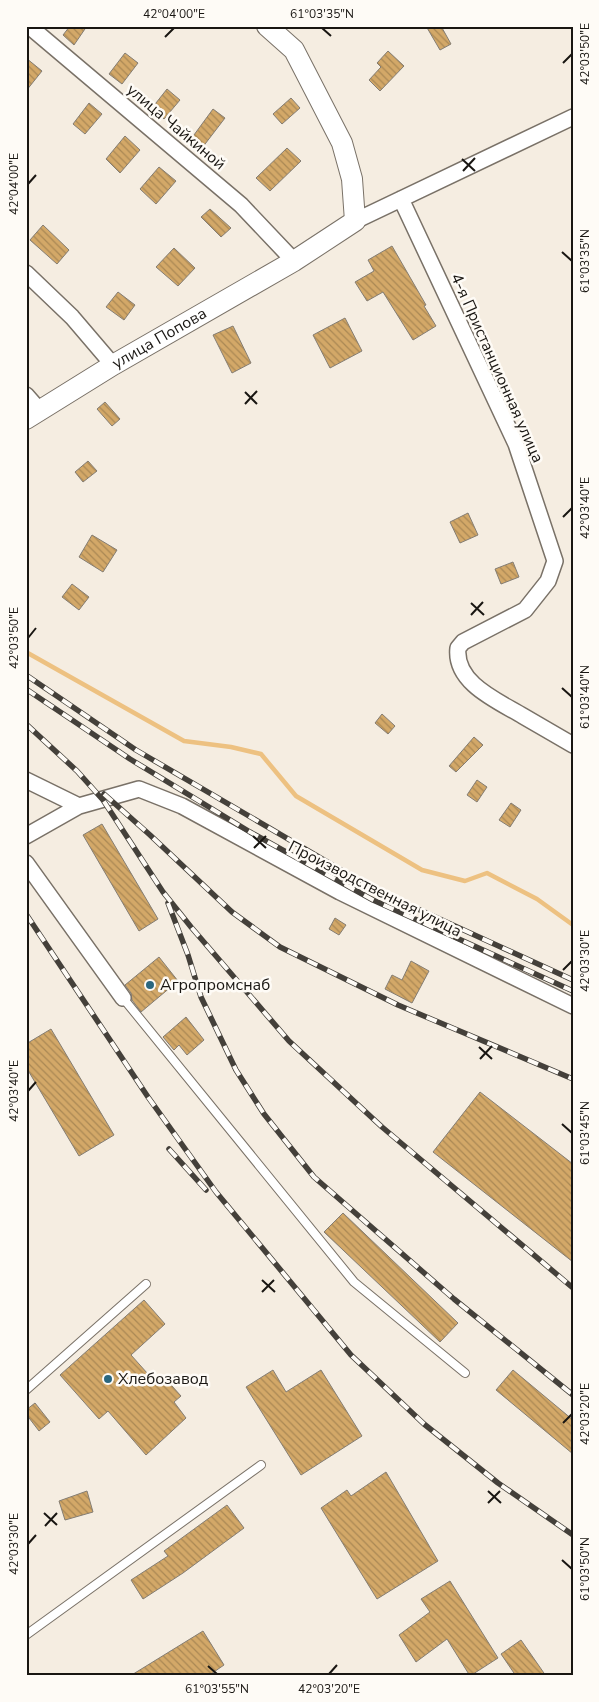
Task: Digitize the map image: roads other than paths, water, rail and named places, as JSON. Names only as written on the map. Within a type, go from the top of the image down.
[{"type":"street","name":"улица Чайкиной","points":[[29,26],[241,205],[294,261]]},
{"type":"street","points":[[267,26],[294,50],[342,143],[352,179],[355,221],[573,117]]},
{"type":"street","name":"4-я Пристанционная улица","points":[[401,199],[516,444],[555,560],[548,581],[525,610],[463,642],[458,648],[458,661],[468,678],[487,695],[573,745]]},
{"type":"street","name":"улица Попова","points":[[33,415],[113,365],[294,261],[355,221]]},
{"type":"street","points":[[26,273],[72,317],[113,365]]},
{"type":"street","points":[[26,396],[33,415]]},
{"type":"street","points":[[26,780],[79,806]]},
{"type":"street","name":"Производственная улица","points":[[26,836],[79,806],[139,789],[182,806],[340,892],[573,1006]]},
{"type":"street","points":[[26,863],[123,998]]},
{"type":"lane","points":[[123,998],[354,1282],[465,1373]]},
{"type":"lane","points":[[26,1390],[146,1284]]},
{"type":"lane","points":[[26,1635],[261,1465]]},
{"type":"waterway","points":[[26,652],[184,741],[231,747],[261,754],[296,796],[422,870],[465,881],[487,873],[537,899],[573,925]]},
{"type":"railway","points":[[26,675],[136,750],[372,888],[573,980]]},
{"type":"railway","points":[[26,689],[130,759],[250,832],[373,900],[573,991]]},
{"type":"railway","points":[[26,724],[77,771],[103,800],[163,892],[289,1041],[382,1127],[573,1288]]},
{"type":"railway","points":[[104,794],[232,912],[280,947],[398,1005],[573,1079]]},
{"type":"railway","points":[[168,903],[188,955],[201,997],[236,1070],[264,1114],[314,1177],[454,1299],[573,1395]]},
{"type":"railway","points":[[26,914],[148,1097],[216,1192],[351,1355],[424,1424],[498,1483],[573,1535]]},
{"type":"railway","points":[[169,1149],[206,1190]]},
{"type":"place","name":"Агропромснаб","points":[[150,985]]},
{"type":"place","name":"Хлебозавод","points":[[108,1379]]}]
